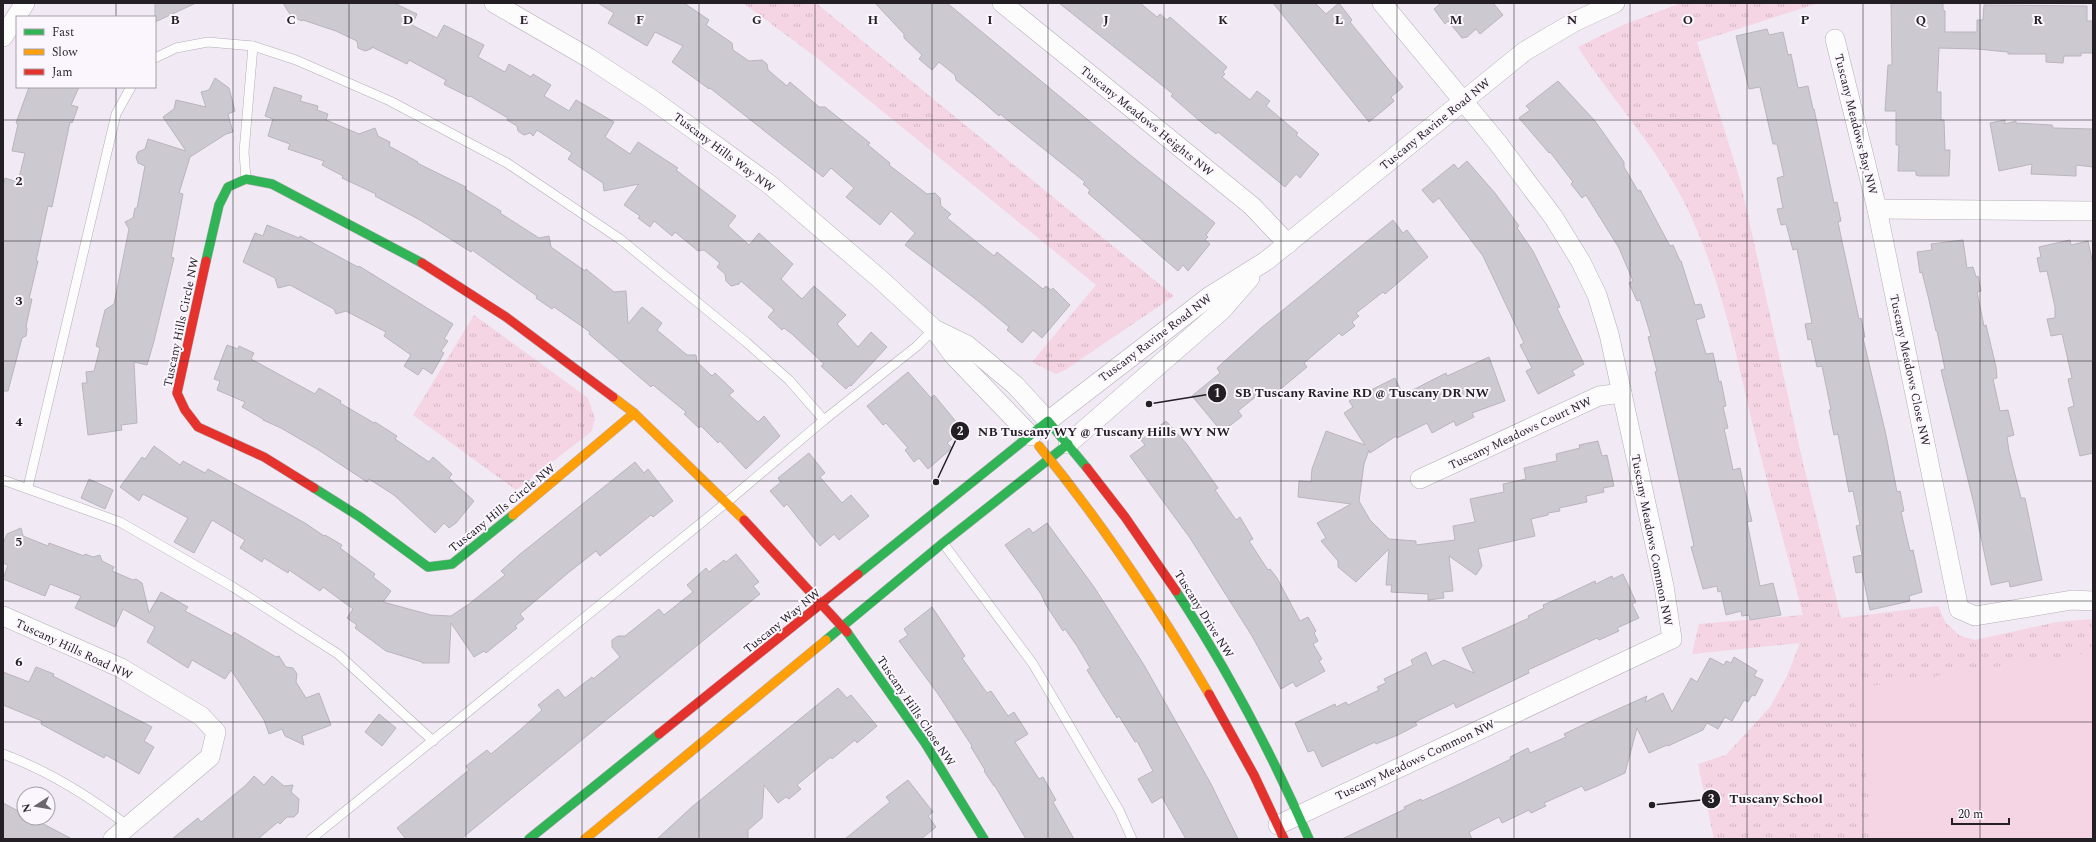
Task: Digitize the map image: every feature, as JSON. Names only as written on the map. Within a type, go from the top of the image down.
[{"type":"street","points":[[17,16],[25,3]]},
{"type":"street","name":"Tuscany Hills Way NW","points":[[494,3],[589,58],[710,140],[825,230],[934,329],[954,356],[1031,436]]},
{"type":"street","name":"Tuscany Meadows Heights NW","points":[[1002,3],[1252,206],[1288,244]]},
{"type":"street","points":[[1382,3],[1463,102]]},
{"type":"street","name":"Tuscany Ravine Road NW","points":[[1048,421],[1210,296],[1266,261],[1288,244],[1525,51],[1576,21],[1615,3]]},
{"type":"street","points":[[3,37],[16,17]]},
{"type":"street","name":"Tuscany Meadows Bay NW","points":[[1835,39],[1877,209]]},
{"type":"street","name":"Tuscany Meadows Common NW","points":[[1281,832],[1299,815],[1672,639],[1664,586],[1622,393],[1609,334],[1597,295],[1581,262],[1549,212],[1497,142],[1463,102]]},
{"type":"street","points":[[246,179],[272,184],[410,255],[506,317],[634,413],[727,502],[823,603]]},
{"type":"street","name":"Tuscany Hills Circle NW","points":[[246,179],[228,187],[218,206],[177,393],[185,410],[198,427],[264,457],[360,517],[428,567],[452,564],[525,506],[634,413]]},
{"type":"street","points":[[1877,209],[2093,211]]},
{"type":"street","name":"Tuscany Meadows Close NW","points":[[1877,209],[1959,609],[1975,616],[2072,600],[2093,601]]},
{"type":"street","name":"Tuscany Ravine Road NW","points":[[1068,444],[1222,310],[1266,261]]},
{"type":"street","name":"Tuscany Hills Way NW","points":[[934,329],[967,345],[1015,385],[1048,421]]},
{"type":"street","name":"Tuscany Meadows Court NW","points":[[1420,480],[1599,396],[1622,393]]},
{"type":"street","name":"Tuscany Way NW","points":[[530,839],[1048,421]]},
{"type":"street","name":"Tuscany Drive NW","points":[[1048,421],[1068,444],[1126,519],[1195,621],[1250,716],[1299,815],[1309,839]]},
{"type":"street","points":[[1031,436],[1104,529],[1175,635],[1246,760],[1281,832]]},
{"type":"street","points":[[585,839],[943,543],[1068,444]]},
{"type":"street","name":"Tuscany Hills Close NW","points":[[823,603],[842,626],[926,743],[983,838]]},
{"type":"street","name":"Tuscany Hills Road NW","points":[[3,616],[121,668],[201,716],[216,732],[210,757],[113,839]]},
{"type":"lane","points":[[156,58],[176,48],[208,42],[253,46],[296,60],[390,101],[507,163],[620,239],[746,342],[783,376],[824,420]]},
{"type":"lane","points":[[246,179],[244,152],[253,46]]},
{"type":"lane","points":[[28,487],[116,114],[130,88]]},
{"type":"lane","points":[[310,839],[727,502],[824,420],[917,346],[934,329]]},
{"type":"lane","points":[[3,480],[28,487],[120,522],[233,587],[338,654],[433,741]]},
{"type":"lane","points":[[943,543],[1033,664],[1119,810],[1132,839]]},
{"type":"lane","points":[[3,754],[34,765],[94,800],[128,826]]},
{"type":"green space","points":[[743,3],[816,3],[1174,296],[1065,370],[1056,374],[1032,362],[1096,285],[817,58]]},
{"type":"green space","points":[[1681,3],[1819,3],[1697,42],[1740,180],[1800,450],[1841,618],[1938,606],[1945,622],[1960,636],[1975,640],[2057,622],[2093,619],[2093,839],[1714,839],[1698,764],[1726,755],[1770,707],[1787,676],[1800,643],[1692,654],[1699,624],[1803,615],[1753,426],[1727,317],[1700,238],[1678,190],[1665,168],[1578,47],[1623,25]]},
{"type":"green space","points":[[474,315],[588,398],[595,419],[591,432],[516,490],[413,415]]},
{"type":"green space","points":[[2093,652],[2093,839],[1876,839],[1853,689]]},
{"type":"building","points":[[155,3],[196,3],[156,22]]},
{"type":"building","points":[[283,3],[394,3],[417,14],[412,25],[437,38],[444,25],[484,45],[478,57],[505,72],[509,64],[531,77],[533,74],[551,85],[544,96],[569,111],[576,100],[614,122],[605,137],[630,154],[638,142],[678,168],[676,170],[736,216],[728,226],[749,245],[759,233],[793,264],[781,279],[802,299],[814,286],[846,315],[837,324],[858,347],[871,332],[887,347],[851,386],[850,385],[846,389],[821,366],[824,364],[792,334],[784,328],[782,330],[768,317],[774,310],[741,281],[739,284],[731,286],[726,281],[725,274],[717,267],[720,263],[704,250],[698,251],[675,232],[672,236],[654,221],[650,227],[638,218],[640,216],[624,205],[639,184],[604,191],[603,183],[568,159],[572,153],[537,130],[533,136],[530,133],[524,135],[518,131],[517,126],[507,120],[508,118],[470,96],[469,97],[445,85],[446,80],[409,60],[407,64],[372,47],[371,49],[365,51],[358,48],[357,41],[336,31],[303,20],[302,21],[291,16]]},
{"type":"building","points":[[598,3],[684,3],[709,20],[706,25],[732,43],[733,50],[749,61],[762,60],[767,64],[768,70],[787,86],[790,82],[819,107],[825,107],[870,143],[868,145],[890,163],[889,165],[927,194],[935,193],[940,198],[941,206],[951,214],[947,218],[994,256],[997,252],[1043,289],[1046,286],[1051,290],[1053,288],[1070,305],[1042,338],[1033,330],[1022,343],[1007,330],[1009,327],[978,301],[905,245],[915,233],[891,211],[880,225],[846,197],[854,188],[831,168],[823,177],[710,88],[709,89],[672,62],[683,46],[655,32],[647,46],[608,23],[614,13]]},
{"type":"building","points":[[875,3],[947,3],[1140,163],[1215,223],[1206,235],[1208,237],[1205,240],[1210,244],[1188,271],[1183,265],[1178,271],[1088,193],[1090,190],[1083,184],[1085,182],[1000,114],[999,116],[956,80],[955,75],[939,62],[932,70],[919,59],[922,55],[904,38],[904,34]]},
{"type":"building","points":[[1059,3],[1140,3],[1157,17],[1160,14],[1167,20],[1170,17],[1227,67],[1223,72],[1225,74],[1222,77],[1250,100],[1257,91],[1270,101],[1266,106],[1298,133],[1296,135],[1319,154],[1300,178],[1296,174],[1285,187],[1218,132],[1216,134],[1202,123],[1171,96],[1173,94]]},
{"type":"building","points":[[1273,3],[1315,3],[1326,14],[1339,3],[1352,20],[1350,22],[1403,87],[1391,97],[1394,101],[1369,122]]},
{"type":"building","points":[[1441,3],[1493,3],[1503,15],[1480,34],[1476,29],[1467,37],[1462,38],[1448,21],[1445,24],[1434,9]]},
{"type":"building","points":[[1891,3],[1943,3],[1943,10],[1945,11],[1945,32],[1977,32],[1977,20],[1983,20],[1984,5],[2087,6],[2087,21],[2093,21],[2093,53],[2081,53],[2081,56],[2064,56],[2063,63],[2046,62],[2046,54],[2008,54],[2008,52],[1977,49],[1939,48],[1937,92],[1941,92],[1941,120],[1944,120],[1945,150],[1950,150],[1949,176],[1919,176],[1916,175],[1916,171],[1898,171],[1899,145],[1896,145],[1896,111],[1885,111],[1888,65],[1892,65]]},
{"type":"building","points":[[1767,29],[1769,35],[1783,32],[1788,55],[1791,54],[1798,88],[1808,86],[1834,203],[1837,202],[1841,221],[1838,222],[1859,319],[1861,318],[1865,337],[1863,338],[1886,435],[1897,492],[1900,491],[1904,511],[1901,512],[1910,551],[1913,550],[1922,592],[1909,596],[1910,601],[1870,610],[1862,572],[1856,573],[1853,557],[1862,555],[1856,526],[1860,525],[1853,491],[1849,492],[1838,434],[1834,435],[1829,410],[1831,410],[1822,366],[1817,367],[1811,339],[1808,340],[1805,324],[1812,323],[1797,249],[1793,250],[1786,224],[1781,225],[1777,209],[1783,208],[1777,178],[1784,176],[1777,144],[1773,144],[1760,87],[1749,89],[1736,36]]},
{"type":"building","points":[[215,78],[229,88],[235,111],[228,114],[233,132],[226,134],[190,157],[179,193],[183,194],[171,257],[174,258],[154,341],[147,365],[134,362],[137,423],[121,425],[122,430],[88,435],[82,383],[87,383],[86,372],[94,371],[100,348],[96,346],[105,310],[114,304],[129,229],[125,222],[133,218],[135,208],[137,208],[145,166],[138,163],[136,157],[138,152],[145,149],[148,139],[186,151],[163,117],[174,109],[176,100],[206,107],[201,92],[209,90]]},
{"type":"building","points":[[1558,81],[1595,121],[1624,162],[1624,167],[1638,191],[1640,190],[1670,246],[1673,245],[1681,261],[1695,305],[1701,304],[1705,317],[1696,320],[1706,354],[1713,353],[1719,382],[1721,381],[1726,406],[1723,407],[1728,428],[1724,429],[1733,470],[1740,468],[1752,521],[1747,522],[1760,586],[1773,583],[1781,615],[1750,620],[1749,615],[1742,616],[1741,611],[1726,615],[1721,591],[1718,592],[1717,586],[1703,589],[1691,547],[1694,546],[1655,372],[1657,371],[1648,337],[1651,336],[1640,300],[1637,301],[1629,283],[1633,281],[1619,248],[1586,195],[1582,198],[1571,184],[1573,182],[1550,152],[1549,153],[1519,118],[1530,110],[1526,106]]},
{"type":"building","points":[[274,87],[302,96],[300,101],[318,106],[317,110],[328,114],[326,120],[359,134],[375,128],[378,136],[390,142],[389,146],[418,162],[417,163],[466,187],[465,189],[501,211],[500,213],[539,238],[549,236],[551,247],[585,271],[586,269],[614,292],[626,291],[628,324],[642,307],[662,323],[657,330],[687,355],[696,355],[697,362],[712,376],[715,373],[734,391],[729,395],[758,422],[764,416],[780,436],[746,469],[720,441],[718,443],[701,426],[699,428],[684,414],[686,412],[653,385],[651,387],[589,334],[590,332],[554,307],[552,309],[536,298],[537,296],[472,250],[471,252],[420,220],[375,196],[376,194],[342,178],[343,176],[322,165],[324,161],[288,149],[290,144],[268,136],[273,119],[265,116]]},
{"type":"building","points":[[29,88],[79,88],[71,105],[78,107],[72,123],[70,122],[52,207],[48,206],[36,261],[38,261],[29,299],[32,299],[26,326],[26,336],[22,338],[8,391],[3,391],[3,188],[5,178],[18,182],[25,153],[12,151],[18,124],[16,123]]},
{"type":"building","points":[[2005,120],[2005,124],[2016,121],[2016,123],[2052,125],[2053,128],[2093,129],[2093,167],[2076,165],[2076,176],[2031,174],[2032,164],[1999,171],[1990,123]]},
{"type":"building","points":[[1467,161],[1495,193],[1519,226],[1517,228],[1533,251],[1560,307],[1557,308],[1584,364],[1572,371],[1575,375],[1538,394],[1526,371],[1532,368],[1520,345],[1524,343],[1483,256],[1439,198],[1433,203],[1422,190],[1454,164],[1458,169]]},
{"type":"building","points":[[1393,220],[1403,233],[1407,230],[1428,257],[1385,294],[1383,292],[1356,313],[1359,316],[1352,322],[1355,326],[1342,336],[1339,333],[1304,363],[1307,367],[1271,397],[1265,389],[1238,411],[1242,416],[1222,432],[1192,396],[1220,373],[1217,368],[1261,328]]},
{"type":"building","points":[[267,225],[299,238],[300,236],[358,267],[359,266],[453,324],[444,339],[448,341],[441,351],[444,353],[432,374],[423,368],[418,375],[404,366],[411,355],[384,336],[386,332],[346,311],[336,314],[334,309],[290,285],[278,288],[275,278],[243,262],[255,233],[263,236]]},
{"type":"building","points":[[1963,240],[1967,268],[1973,267],[1976,277],[1978,276],[1981,291],[1977,292],[1984,326],[1986,325],[1996,367],[1997,378],[1993,379],[2000,411],[2008,410],[2014,435],[2007,437],[2009,451],[2021,498],[2025,498],[2042,580],[2010,587],[2009,581],[1991,585],[1974,504],[1941,370],[1945,369],[1937,331],[1922,272],[1920,273],[1917,252],[1932,250],[1931,244]]},
{"type":"building","points":[[2070,240],[2071,245],[2088,241],[2093,264],[2093,453],[2080,456],[2068,408],[2074,406],[2068,379],[2072,378],[2062,334],[2051,336],[2047,319],[2055,318],[2055,307],[2047,271],[2040,272],[2037,258],[2041,257],[2039,247]]},
{"type":"building","points":[[227,345],[238,349],[239,346],[254,353],[251,359],[315,394],[319,388],[341,401],[340,403],[397,436],[395,439],[429,462],[433,457],[452,474],[449,478],[474,501],[456,523],[449,528],[444,523],[435,533],[394,495],[369,479],[367,482],[317,449],[242,407],[245,402],[217,390],[220,381],[214,379]]},
{"type":"building","points":[[1489,357],[1505,401],[1472,413],[1474,417],[1456,426],[1454,421],[1432,433],[1427,423],[1397,438],[1396,436],[1370,453],[1369,450],[1364,464],[1359,501],[1370,520],[1389,539],[1416,541],[1416,545],[1455,540],[1453,526],[1475,522],[1470,499],[1504,492],[1503,484],[1526,479],[1524,468],[1557,461],[1556,454],[1580,448],[1579,445],[1598,441],[1602,456],[1607,455],[1614,486],[1603,488],[1604,492],[1586,496],[1587,502],[1559,508],[1560,511],[1548,513],[1548,515],[1531,519],[1535,536],[1478,549],[1482,566],[1476,575],[1449,556],[1453,591],[1443,592],[1444,598],[1428,600],[1428,594],[1391,592],[1392,585],[1386,585],[1389,549],[1356,582],[1338,567],[1338,561],[1321,541],[1326,538],[1317,523],[1351,504],[1298,497],[1299,481],[1311,482],[1312,469],[1326,431],[1365,445],[1344,413],[1353,407],[1349,401],[1395,378],[1403,395],[1446,373],[1447,376]]},
{"type":"building","points":[[908,372],[931,398],[934,395],[963,430],[947,443],[952,448],[928,469],[919,458],[914,462],[905,450],[908,448],[886,423],[883,425],[867,406]]},
{"type":"building","points":[[1166,421],[1186,443],[1218,488],[1215,490],[1236,520],[1240,517],[1253,539],[1249,541],[1268,570],[1270,569],[1277,578],[1300,621],[1308,617],[1316,631],[1314,633],[1318,641],[1313,644],[1322,659],[1319,661],[1325,671],[1296,687],[1293,682],[1281,689],[1252,636],[1190,538],[1130,456],[1145,445],[1141,440]]},
{"type":"building","points":[[154,446],[180,465],[183,461],[205,473],[208,469],[342,545],[340,548],[375,574],[373,577],[391,591],[383,602],[431,615],[451,616],[469,604],[505,575],[501,571],[519,555],[635,462],[644,473],[648,469],[673,501],[653,517],[651,515],[600,556],[596,551],[568,573],[520,614],[524,619],[515,626],[517,628],[486,653],[484,651],[474,657],[451,623],[449,663],[422,663],[386,651],[355,628],[357,625],[347,618],[353,609],[323,587],[320,591],[289,570],[288,573],[264,558],[262,562],[240,548],[245,540],[212,520],[194,553],[174,542],[188,518],[143,494],[139,501],[120,487],[142,457],[145,459]]},
{"type":"building","points":[[809,453],[825,473],[820,477],[842,503],[851,495],[869,516],[839,540],[834,534],[820,546],[787,504],[784,507],[770,491],[781,482],[778,478]]},
{"type":"building","points":[[89,479],[113,490],[105,509],[81,498]]},
{"type":"building","points":[[1047,523],[1094,587],[1144,665],[1211,784],[1238,839],[1186,839],[1162,797],[1152,803],[1138,779],[1153,771],[1137,741],[1135,742],[1119,716],[1117,718],[1087,670],[1090,668],[1077,646],[1065,629],[1063,631],[1046,605],[1041,594],[1005,545],[1029,528],[1033,533]]},
{"type":"building","points":[[21,528],[23,536],[48,546],[49,543],[84,556],[85,554],[93,557],[100,555],[102,561],[114,567],[112,571],[133,580],[136,579],[142,583],[149,613],[161,592],[188,607],[185,611],[232,636],[234,632],[276,657],[279,656],[286,667],[293,668],[297,674],[296,682],[306,698],[319,693],[331,725],[302,736],[304,745],[285,736],[282,729],[269,734],[264,720],[231,670],[225,679],[192,660],[188,668],[147,642],[155,627],[123,609],[115,627],[75,608],[81,596],[50,584],[45,596],[3,579],[8,565],[3,563],[3,544],[7,534]]},
{"type":"building","points":[[736,554],[759,582],[753,586],[760,594],[461,839],[406,839],[397,828],[469,770],[466,766],[487,750],[491,754],[520,730],[542,710],[538,705],[558,689],[565,698],[592,677],[593,679],[620,657],[612,647],[612,640],[618,636],[625,636],[659,609],[664,615],[693,592],[687,585],[706,568],[709,572],[724,560],[726,562]]},
{"type":"building","points":[[1623,574],[1636,602],[1632,604],[1639,618],[1617,628],[1619,631],[1599,640],[1597,638],[1528,670],[1529,673],[1456,708],[1454,703],[1415,722],[1417,725],[1400,734],[1376,744],[1375,742],[1322,767],[1314,750],[1308,752],[1295,723],[1335,704],[1336,707],[1346,702],[1348,705],[1379,690],[1377,687],[1386,683],[1384,679],[1413,665],[1411,660],[1426,652],[1432,666],[1444,660],[1474,673],[1462,648],[1529,618],[1528,616],[1544,608],[1543,605],[1595,581],[1596,584],[1612,576],[1613,579]]},
{"type":"building","points":[[932,607],[965,656],[962,658],[987,693],[991,691],[1008,716],[1014,712],[1028,734],[1015,742],[1039,779],[1043,777],[1056,800],[1053,802],[1074,839],[1026,839],[995,786],[984,771],[985,770],[971,747],[972,746],[938,694],[899,641],[908,635],[904,629]]},
{"type":"building","points":[[1734,657],[1757,671],[1754,676],[1763,680],[1755,696],[1752,695],[1748,702],[1744,700],[1732,721],[1725,717],[1718,729],[1707,723],[1703,730],[1649,753],[1637,728],[1625,773],[1597,786],[1585,791],[1582,786],[1544,803],[1546,806],[1531,813],[1529,810],[1502,823],[1499,817],[1469,832],[1472,839],[1342,839],[1405,809],[1404,807],[1421,799],[1422,801],[1511,759],[1510,757],[1528,748],[1530,753],[1566,737],[1564,734],[1647,696],[1645,702],[1663,693],[1672,712],[1691,678],[1697,682],[1710,658],[1724,665],[1726,661],[1731,663]]},
{"type":"building","points":[[36,667],[54,674],[53,676],[152,727],[144,741],[154,747],[139,774],[106,755],[104,758],[41,724],[42,721],[3,705],[3,672],[29,682]]},
{"type":"building","points":[[838,688],[847,698],[851,695],[877,726],[857,743],[855,740],[832,759],[831,757],[797,785],[801,789],[789,799],[786,797],[778,803],[764,785],[762,818],[748,830],[748,839],[657,839],[693,806]]},
{"type":"building","points":[[379,714],[396,728],[382,746],[365,732]]},
{"type":"building","points":[[254,776],[264,785],[272,776],[284,786],[293,785],[291,792],[299,799],[298,813],[294,817],[287,817],[280,824],[278,822],[258,839],[172,839],[198,818],[201,822],[246,785]]},
{"type":"building","points":[[908,780],[933,812],[928,816],[936,827],[921,839],[845,839],[890,802],[886,797]]},
{"type":"building","points":[[3,803],[16,810],[16,826],[47,826],[72,839],[3,839]]},
{"type":"traffic: fast","points":[[206,261],[219,205],[228,187],[246,179],[272,184],[422,263]]},
{"type":"traffic: fast","points":[[858,574],[1048,421],[1087,468]]},
{"type":"traffic: fast","points":[[826,640],[943,543],[1068,444]]},
{"type":"traffic: fast","points":[[314,488],[360,517],[428,567],[452,564],[513,515]]},
{"type":"traffic: fast","points":[[1176,591],[1231,681],[1248,712],[1280,775],[1309,839]]},
{"type":"traffic: fast","points":[[847,632],[925,743],[984,839]]},
{"type":"traffic: fast","points":[[529,839],[659,734]]},
{"type":"traffic: slow","points":[[613,397],[634,413],[744,520]]},
{"type":"traffic: slow","points":[[513,515],[634,413]]},
{"type":"traffic: slow","points":[[1039,446],[1063,475],[1129,567],[1150,598],[1209,694]]},
{"type":"traffic: slow","points":[[585,839],[826,640]]},
{"type":"traffic: jam","points":[[206,261],[177,393],[185,410],[198,427],[264,457],[314,488]]},
{"type":"traffic: jam","points":[[422,263],[506,317],[613,397]]},
{"type":"traffic: jam","points":[[1087,468],[1125,517],[1176,591]]},
{"type":"traffic: jam","points":[[744,520],[847,632]]},
{"type":"traffic: jam","points":[[659,734],[858,574]]},
{"type":"traffic: jam","points":[[1209,694],[1254,775],[1284,839]]},
{"type":"place","name":"SB Tuscany Ravine RD @ Tuscany DR NW","points":[[1149,404]]},
{"type":"place","name":"NB Tuscany WY @ Tuscany Hills WY NW","points":[[936,482]]},
{"type":"place","name":"Tuscany School","points":[[1652,805]]}]
